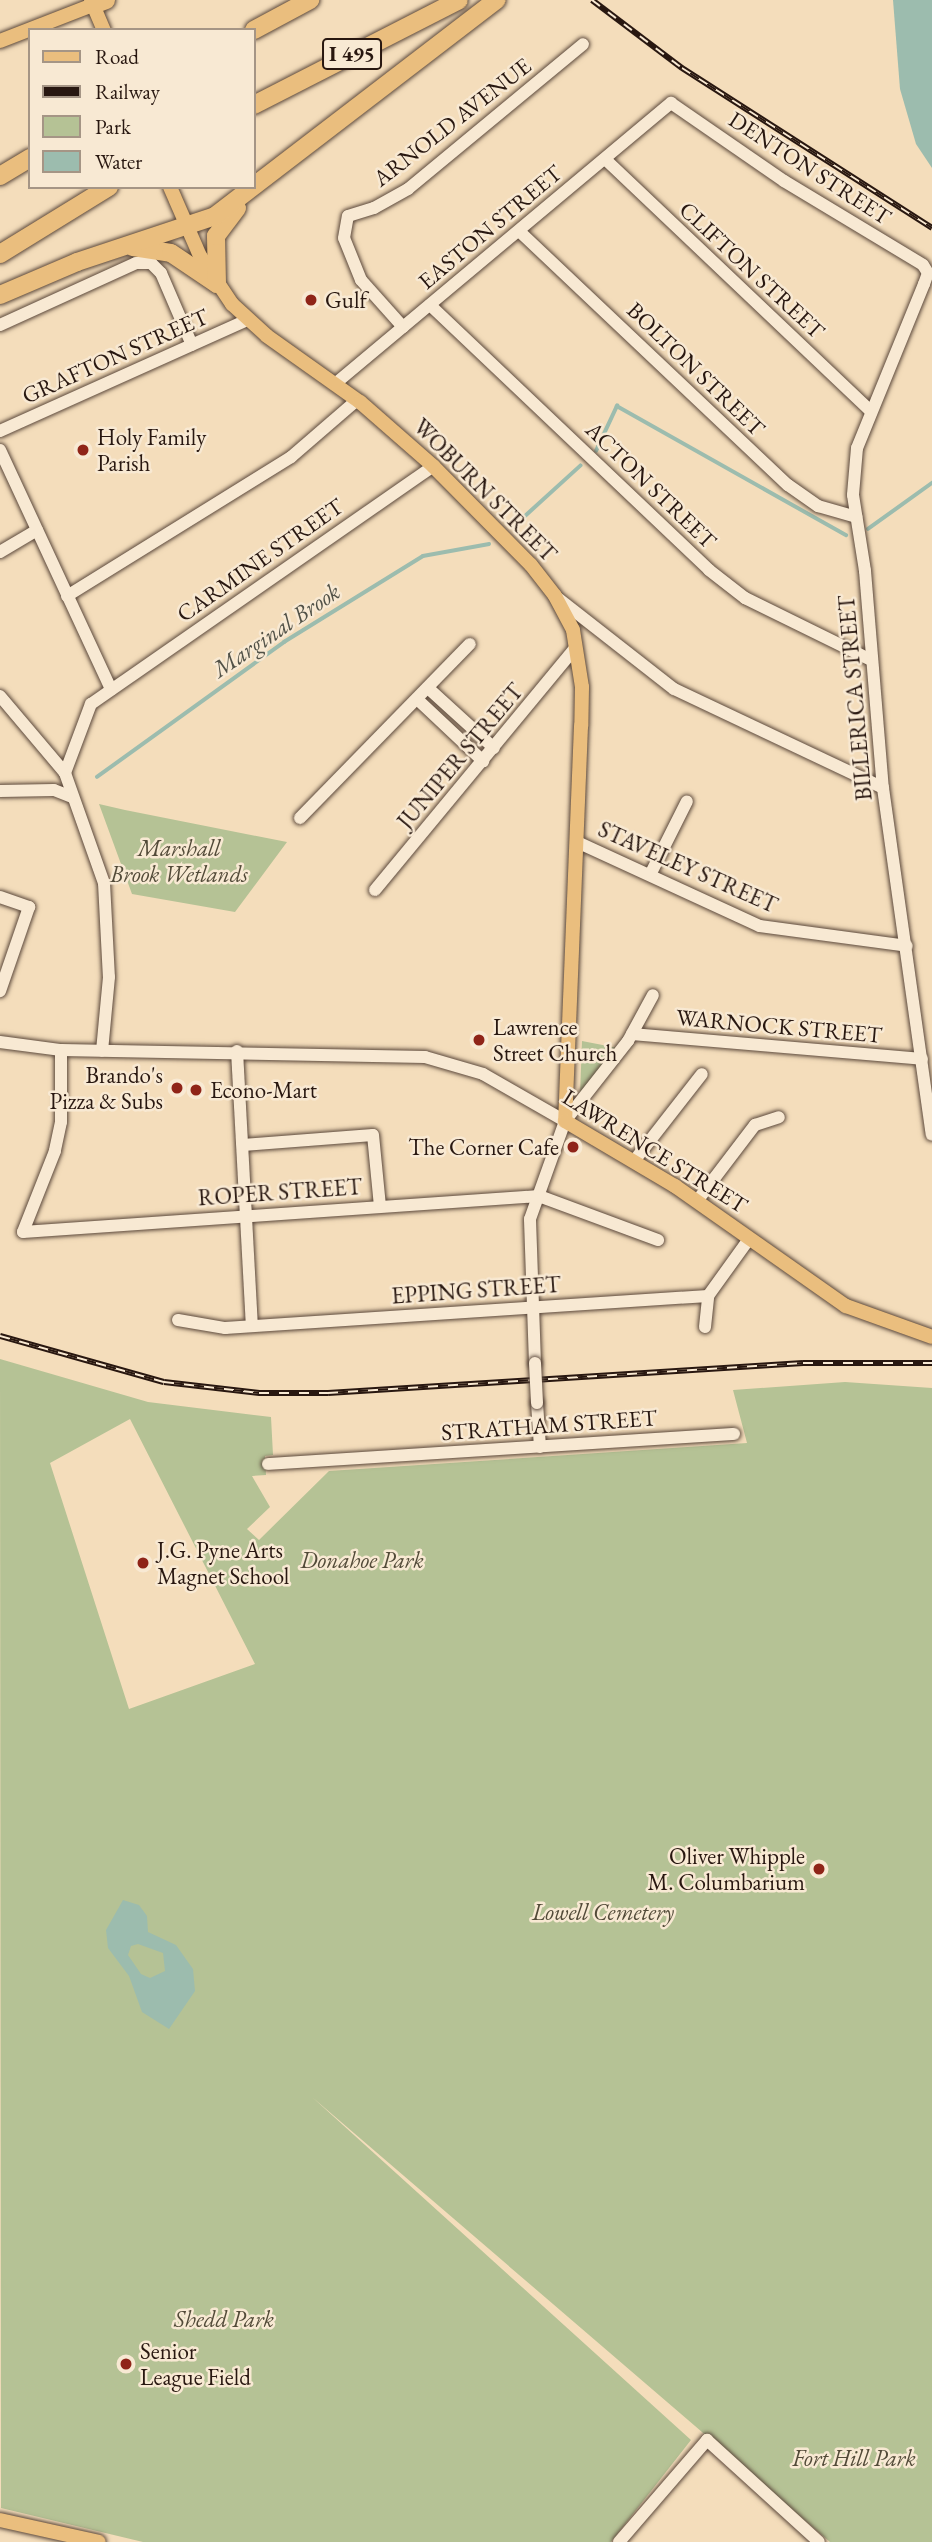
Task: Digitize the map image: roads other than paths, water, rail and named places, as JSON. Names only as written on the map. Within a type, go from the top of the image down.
[{"type":"highway","points":[[256,29],[310,0]]},
{"type":"highway","name":"I 495","points":[[256,104],[459,0]]},
{"type":"highway","points":[[256,189],[498,0]]},
{"type":"highway","points":[[0,176],[28,159]]},
{"type":"highway","points":[[0,254],[106,189]]},
{"type":"highway","points":[[0,295],[113,250],[215,216],[255,189]]},
{"type":"highway","points":[[217,285],[216,236],[249,194]]},
{"type":"highway","points":[[113,250],[137,247],[171,253],[217,285]]},
{"type":"main road","points":[[32,28],[97,2],[104,28]]},
{"type":"main road","points":[[0,41],[28,30]]},
{"type":"main road","name":"WOBURN STREET","points":[[171,189],[217,285],[247,320],[336,383],[433,466],[531,565],[555,596],[573,630],[582,687],[565,1121]]},
{"type":"main road","name":"LAWRENCE STREET","points":[[565,1121],[697,1201],[846,1306],[932,1338]]},
{"type":"main road","points":[[0,2521],[99,2542]]},
{"type":"street","name":"ARNOLD AVENUE","points":[[403,327],[361,280],[344,238],[344,225],[348,216],[374,208],[408,189],[583,44]]},
{"type":"street","name":"EASTON STREET","points":[[336,383],[671,103]]},
{"type":"street","name":"DENTON STREET","points":[[671,103],[925,269]]},
{"type":"street","name":"CLIFTON STREET","points":[[605,159],[871,411]]},
{"type":"street","name":"BOLTON STREET","points":[[519,231],[788,485],[818,506],[856,517]]},
{"type":"street","points":[[0,325],[136,263],[151,263],[161,273],[192,345]]},
{"type":"street","name":"BILLERICA STREET","points":[[925,269],[924,284],[871,411],[854,468],[856,517],[865,571],[869,659],[883,788],[932,1135]]},
{"type":"street","name":"ACTON STREET","points":[[430,305],[709,570],[745,598],[869,659]]},
{"type":"street","name":"GRAFTON STREET","points":[[0,430],[247,320]]},
{"type":"street","points":[[67,596],[291,457],[357,400]]},
{"type":"street","points":[[0,450],[111,689]]},
{"type":"street","name":"CARMINE STREET","points":[[65,773],[91,704],[433,466]]},
{"type":"street","points":[[0,552],[37,530]]},
{"type":"street","points":[[555,596],[674,689],[883,788]]},
{"type":"street","points":[[300,818],[470,644]]},
{"type":"street","name":"JUNIPER STREET","points":[[375,890],[575,648]]},
{"type":"street","points":[[428,688],[494,748]]},
{"type":"street","points":[[0,695],[65,773],[104,883],[109,977],[102,1051]]},
{"type":"street","points":[[417,699],[483,761]]},
{"type":"street","points":[[0,791],[54,790],[72,797]]},
{"type":"street","points":[[651,873],[687,801]]},
{"type":"street","name":"STAVELEY STREET","points":[[577,842],[651,873],[760,926],[907,946]]},
{"type":"street","points":[[0,897],[29,907],[0,991]]},
{"type":"street","points":[[540,1447],[528,1230],[565,1121],[632,1034],[653,995]]},
{"type":"street","name":"WARNOCK STREET","points":[[632,1034],[922,1059]]},
{"type":"street","name":"LAWRENCE STREET","points":[[0,1042],[61,1050],[237,1051],[435,1059],[483,1074],[565,1121]]},
{"type":"street","name":"ROPER STREET","points":[[61,1050],[61,1122],[55,1151],[23,1232],[247,1214],[539,1196]]},
{"type":"street","points":[[237,1051],[252,1326]]},
{"type":"street","points":[[634,1161],[702,1074]]},
{"type":"street","points":[[697,1201],[755,1125],[779,1117]]},
{"type":"street","points":[[243,1145],[373,1135],[380,1206]]},
{"type":"street","points":[[539,1196],[658,1240]]},
{"type":"street","points":[[705,1327],[708,1296],[750,1239]]},
{"type":"street","name":"EPPING STREET","points":[[178,1320],[210,1328],[708,1296]]},
{"type":"street","name":"STRATHAM STREET","points":[[268,1464],[734,1434]]},
{"type":"street","points":[[619,2542],[707,2440],[819,2542]]},
{"type":"water","points":[[893,0],[932,0],[932,168],[916,144],[900,89]]},
{"type":"water","points":[[123,1900],[139,1905],[147,1916],[148,1932],[176,1945],[193,1969],[195,1991],[169,2029],[142,2012],[129,1976],[108,1948],[106,1930]],"holes":[[[138,1944],[163,1953],[165,1971],[150,1978],[141,1974],[128,1955],[131,1946]]]},
{"type":"waterway","name":"Marginal Brook","points":[[596,451],[617,406],[846,535]]},
{"type":"waterway","name":"Marginal Brook","points":[[513,527],[580,466]]},
{"type":"waterway","name":"Marginal Brook","points":[[868,529],[932,483]]},
{"type":"waterway","name":"Marginal Brook","points":[[97,777],[284,642],[423,556],[489,544]]},
{"type":"railway","points":[[592,0],[682,68],[932,228]]},
{"type":"railway","points":[[0,1336],[164,1382],[259,1393],[328,1393],[803,1363],[932,1363]]},
{"type":"place","name":"Gulf","points":[[311,300]]},
{"type":"place","name":"Holy Family Parish","points":[[83,450]]},
{"type":"place","name":"Lawrence Street Church","points":[[479,1040]]},
{"type":"place","name":"Brando's Pizza & Subs","points":[[177,1088]]},
{"type":"place","name":"Econo-Mart","points":[[196,1090]]},
{"type":"place","name":"The Corner Cafe","points":[[573,1147]]},
{"type":"place","name":"J.G. Pyne Arts Magnet School","points":[[143,1563]]},
{"type":"place","name":"Oliver Whipple M. Columbarium","points":[[819,1869]]},
{"type":"place","name":"Senior League Field","points":[[126,2364]]},
{"type":"park label","name":"Marshall Brook Wetlands","points":[[179,861]]},
{"type":"park label","name":"Donahoe Park","points":[[362,1560]]},
{"type":"park label","name":"Lowell Cemetery","points":[[603,1912]]},
{"type":"park label","name":"Shedd Park","points":[[224,2319]]},
{"type":"park label","name":"Fort Hill Park","points":[[854,2458]]}]
